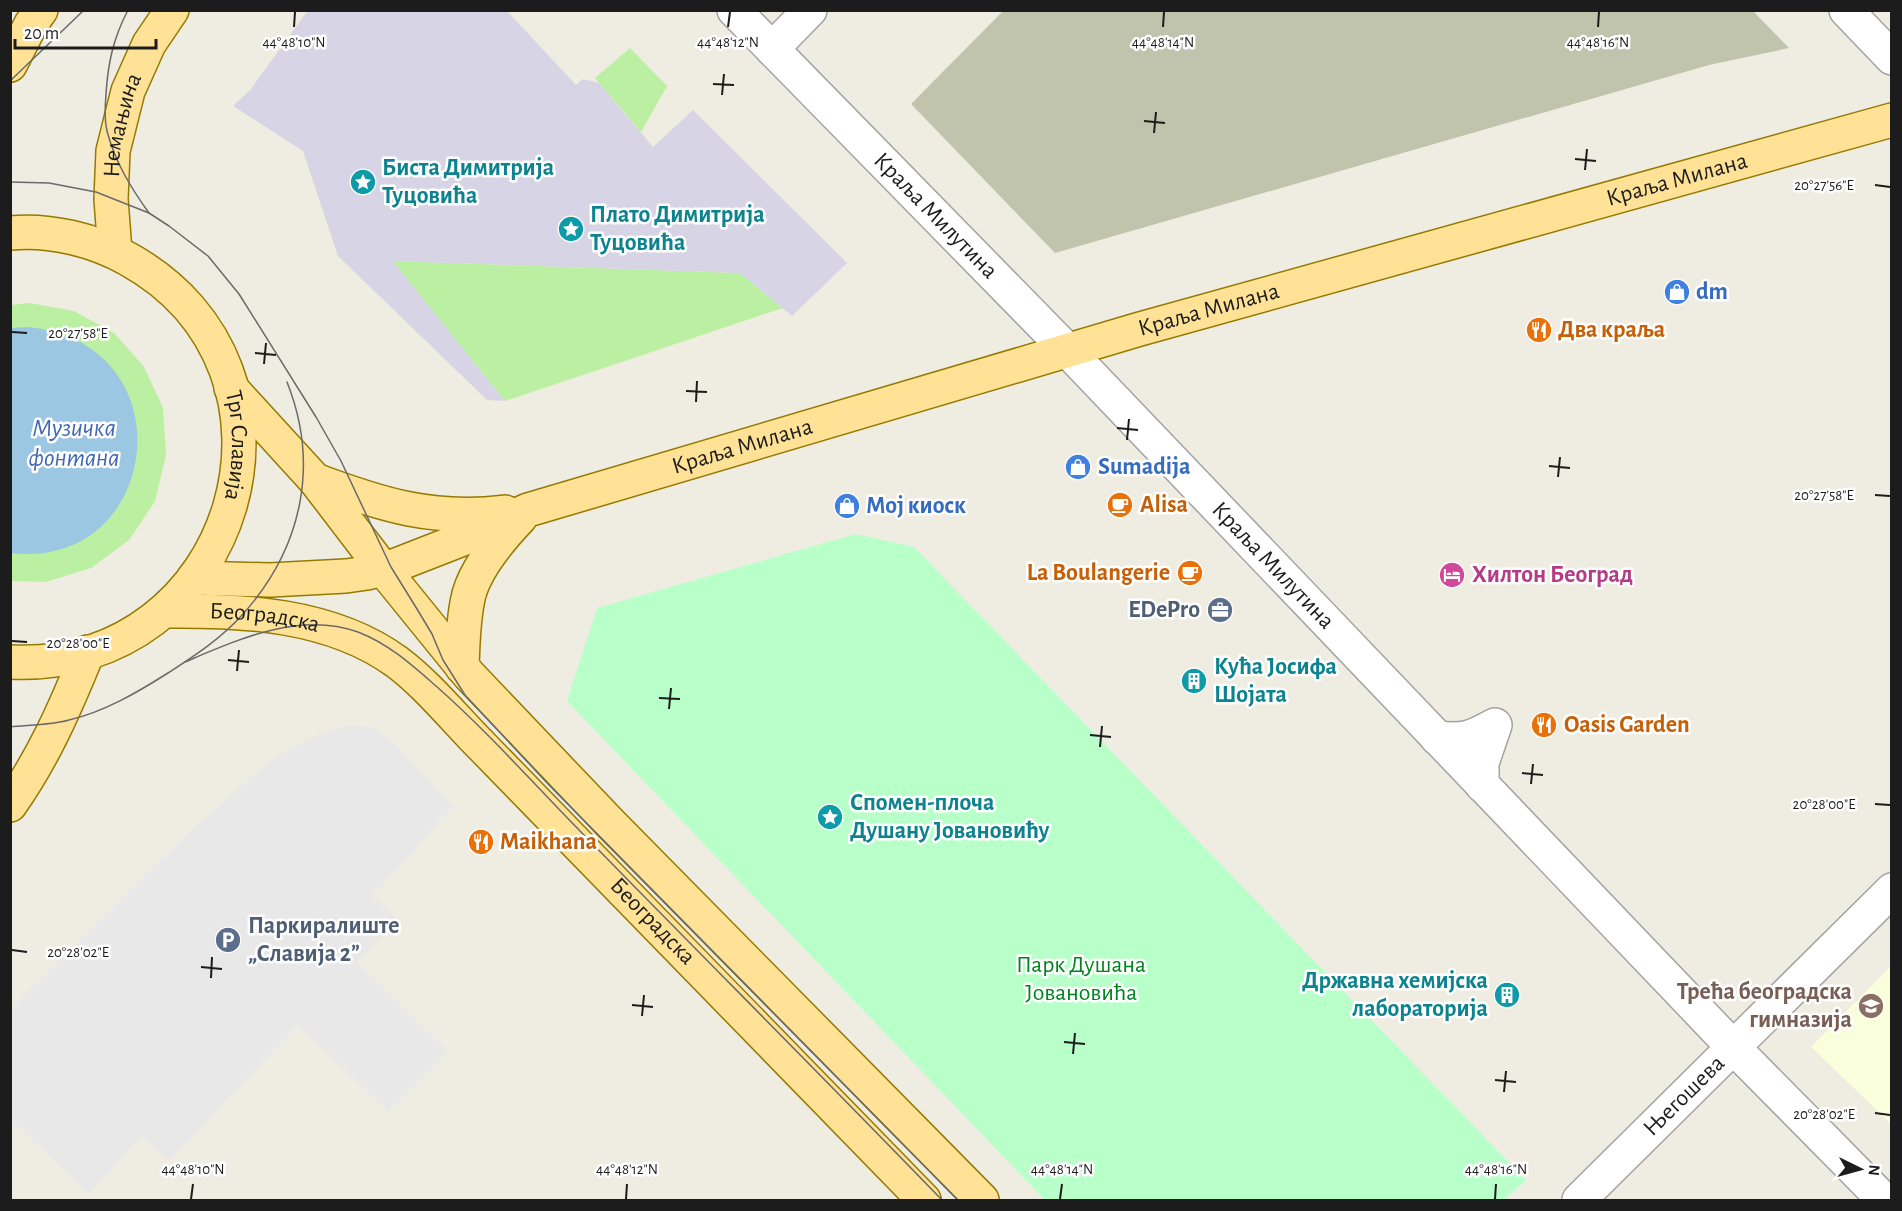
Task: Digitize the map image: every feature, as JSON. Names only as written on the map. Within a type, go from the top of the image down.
[{"type":"main road","points":[[10,65],[31,24],[41,10]]},
{"type":"main road","name":"Немањина","points":[[116,252],[111,199],[113,151],[128,91],[148,44],[172,10]]},
{"type":"main road","name":"Краља Милана","points":[[194,578],[281,579],[346,576],[383,570],[468,537],[528,510],[1067,350],[1892,120]]},
{"type":"main road","name":"Трг Славија","points":[[10,233],[49,233],[83,240],[116,252],[155,276],[188,307],[214,345],[231,388],[238,429],[238,472],[234,494],[220,535],[194,578],[165,611],[116,642],[88,652],[60,659],[10,662]]},
{"type":"main road","name":"Краља Милана","points":[[231,388],[315,480],[385,505],[443,515],[476,516],[528,510]]},
{"type":"main road","name":"Београдска","points":[[315,480],[383,570],[462,667],[604,817],[982,1200]]},
{"type":"main road","points":[[462,667],[464,621],[470,592],[484,562],[506,532],[528,510]]},
{"type":"main road","name":"Београдска","points":[[165,611],[208,610],[298,621],[347,635],[396,662],[409,672],[924,1200]]},
{"type":"main road","points":[[10,805],[29,779],[60,722],[88,652]]},
{"type":"street","name":"Краља Милутина","points":[[734,10],[1067,350],[1732,1047],[1884,1200]]},
{"type":"street","points":[[772,49],[810,10]]},
{"type":"street","points":[[1846,10],[1892,58]]},
{"type":"street","points":[[1437,738],[1460,741],[1477,735],[1502,719],[1488,744],[1482,763],[1482,785]]},
{"type":"street","name":"Његошева","points":[[1580,1200],[1892,890]]},
{"type":"shaded area","name":"Плато Димитрија Туцовића","points":[[308,10],[507,11],[576,85],[583,79],[599,83],[653,147],[693,110],[847,263],[792,316],[740,273],[393,261],[505,401],[487,400],[338,256],[303,151],[233,106],[251,89]]},
{"type":"shaded area","points":[[1752,10],[1789,48],[1709,65],[1055,253],[911,104],[1003,11]]},
{"type":"shaded area","name":"Паркиралиште „Славија 2”","points":[[346,726],[373,727],[389,739],[453,806],[373,896],[397,919],[357,962],[448,1051],[388,1112],[298,1025],[169,1161],[142,1136],[89,1193],[11,1120],[11,1008],[183,838],[269,761],[315,736]]},
{"type":"shaded area","name":"Трећа београдска гимназија","points":[[1891,966],[1891,1124],[1811,1047]]},
{"type":"green space","points":[[630,48],[667,86],[641,132],[595,78]]},
{"type":"green space","points":[[392,261],[740,273],[783,308],[505,401]]},
{"type":"green space","name":"Музичка фонтана","points":[[30,303],[74,311],[114,333],[144,367],[163,408],[166,455],[155,501],[129,540],[91,568],[46,582],[11,581],[10,305]]},
{"type":"green space","name":"Парк Душана Јовановића","points":[[856,534],[914,547],[1526,1180],[1504,1200],[1045,1200],[567,701],[597,608]]},
{"type":"water","name":"Музичка фонтана","points":[[27,327],[79,342],[114,371],[133,410],[137,452],[125,493],[100,527],[62,549],[11,553],[10,328]]},
{"type":"tram line","points":[[10,81],[84,10]]},
{"type":"tram line","points":[[128,10],[115,41],[110,61],[105,122],[119,164],[149,213]]},
{"type":"tram line","points":[[10,182],[49,183],[96,192],[149,213],[208,256],[239,294],[316,417],[341,461],[391,567],[432,634],[443,660],[465,695],[549,785],[958,1200]]},
{"type":"tram line","points":[[10,727],[62,722],[95,712],[120,701],[198,653],[217,639],[243,614],[279,562],[292,533],[300,504],[303,474],[302,444],[297,413],[287,382]]},
{"type":"tram line","points":[[185,662],[270,630],[314,625],[336,626],[358,632],[400,656],[455,703],[492,739],[942,1200]]},
{"type":"place","name":"Биста Димитрија Туцовића","points":[[363,182]]},
{"type":"place","name":"Плато Димитрија Туцовића","points":[[571,229]]},
{"type":"place","name":"dm","points":[[1677,292]]},
{"type":"place","name":"Два краља","points":[[1539,330]]},
{"type":"place","name":"Sumadija","points":[[1078,467]]},
{"type":"place","name":"Alisa","points":[[1120,505]]},
{"type":"place","name":"Мој киоск","points":[[847,506]]},
{"type":"place","name":"La Boulangerie","points":[[1190,573]]},
{"type":"place","name":"Хилтон Београд","points":[[1452,575]]},
{"type":"place","name":"EDePro","points":[[1220,610]]},
{"type":"place","name":"Кућа Јосифа Шојата","points":[[1194,681]]},
{"type":"place","name":"Oasis Garden","points":[[1544,725]]},
{"type":"place","name":"Спомен-плоча Душану Јовановићу","points":[[830,817]]},
{"type":"place","name":"Maikhana","points":[[481,842]]},
{"type":"place","name":"Паркиралиште „Славија 2”","points":[[228,940]]},
{"type":"place","name":"Државна хемијска лабораторија","points":[[1507,995]]},
{"type":"place","name":"Трећа београдска гимназија","points":[[1871,1006]]}]
